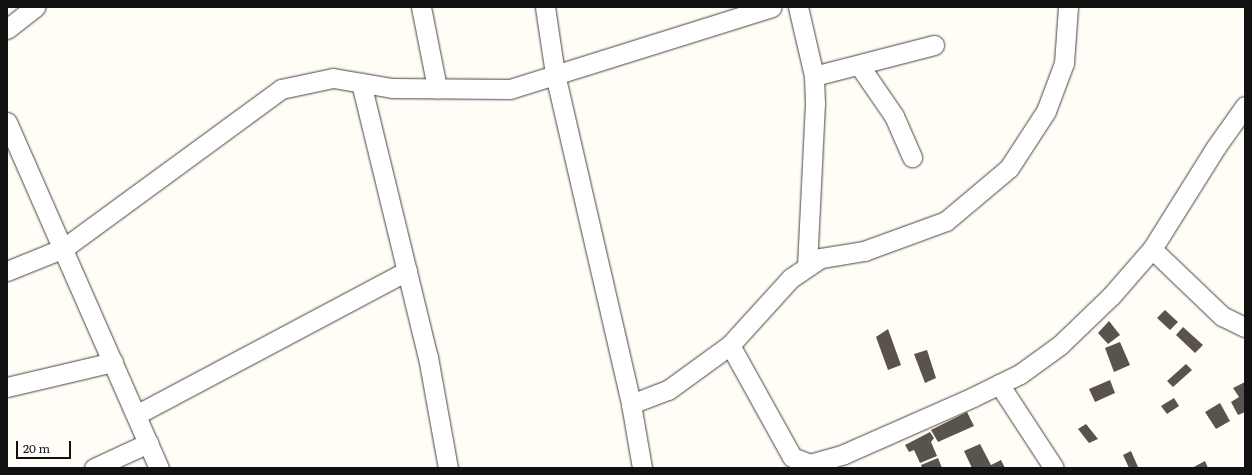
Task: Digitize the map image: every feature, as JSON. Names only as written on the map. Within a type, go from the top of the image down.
[{"type":"street","points":[[7,29],[35,7]]},
{"type":"street","points":[[421,7],[437,88]]},
{"type":"street","points":[[545,7],[555,74],[631,404],[642,468]]},
{"type":"street","points":[[7,271],[64,248],[281,89],[333,78],[392,88],[510,89],[771,7]]},
{"type":"street","points":[[798,7],[814,76],[815,103],[807,267]]},
{"type":"street","points":[[631,404],[668,390],[730,345],[791,278],[821,258],[864,250],[946,221],[1009,168],[1046,111],[1064,64],[1068,7]]},
{"type":"street","points":[[814,76],[934,45]]},
{"type":"street","points":[[860,64],[894,116],[912,157]]},
{"type":"street","points":[[360,82],[428,357],[448,468]]},
{"type":"street","points":[[730,345],[792,457],[811,466],[844,454],[999,384],[1020,374],[1060,345],[1111,296],[1152,249],[1216,147],[1245,106]]},
{"type":"street","points":[[7,122],[64,248],[159,468]]},
{"type":"street","points":[[1152,249],[1222,316],[1245,327]]},
{"type":"street","points":[[136,416],[407,271]]},
{"type":"street","points":[[7,386],[113,362]]},
{"type":"street","points":[[999,384],[1054,468]]},
{"type":"street","points":[[94,468],[148,443]]},
{"type":"building","points":[[1165,310],[1178,322],[1170,330],[1157,318]]},
{"type":"building","points":[[1109,321],[1120,335],[1108,344],[1098,333]]},
{"type":"building","points":[[1183,327],[1203,345],[1195,353],[1176,335]]},
{"type":"building","points":[[888,329],[901,365],[888,370],[876,337]]},
{"type":"building","points":[[1120,342],[1130,365],[1114,372],[1105,348]]},
{"type":"building","points":[[927,350],[936,378],[925,383],[914,354]]},
{"type":"building","points":[[1186,364],[1192,370],[1173,387],[1167,381]]},
{"type":"building","points":[[1110,380],[1115,393],[1095,402],[1089,389]]},
{"type":"building","points":[[1245,382],[1245,412],[1238,415],[1231,402],[1239,397],[1233,388]]},
{"type":"building","points":[[1174,398],[1179,406],[1167,414],[1161,406]]},
{"type":"building","points":[[1220,403],[1230,421],[1216,429],[1205,412]]},
{"type":"building","points":[[967,412],[974,426],[938,442],[931,430]]},
{"type":"building","points":[[1086,424],[1098,439],[1089,443],[1078,429]]},
{"type":"building","points":[[930,432],[934,438],[931,442],[937,456],[920,463],[914,450],[909,452],[905,445]]},
{"type":"building","points":[[980,444],[991,465],[1001,460],[1005,468],[972,468],[964,451]]},
{"type":"building","points":[[1131,451],[1138,467],[1135,468],[1129,468],[1123,455]]},
{"type":"building","points":[[938,458],[942,468],[922,468],[921,465]]},
{"type":"building","points":[[1205,461],[1208,468],[1192,468]]}]
